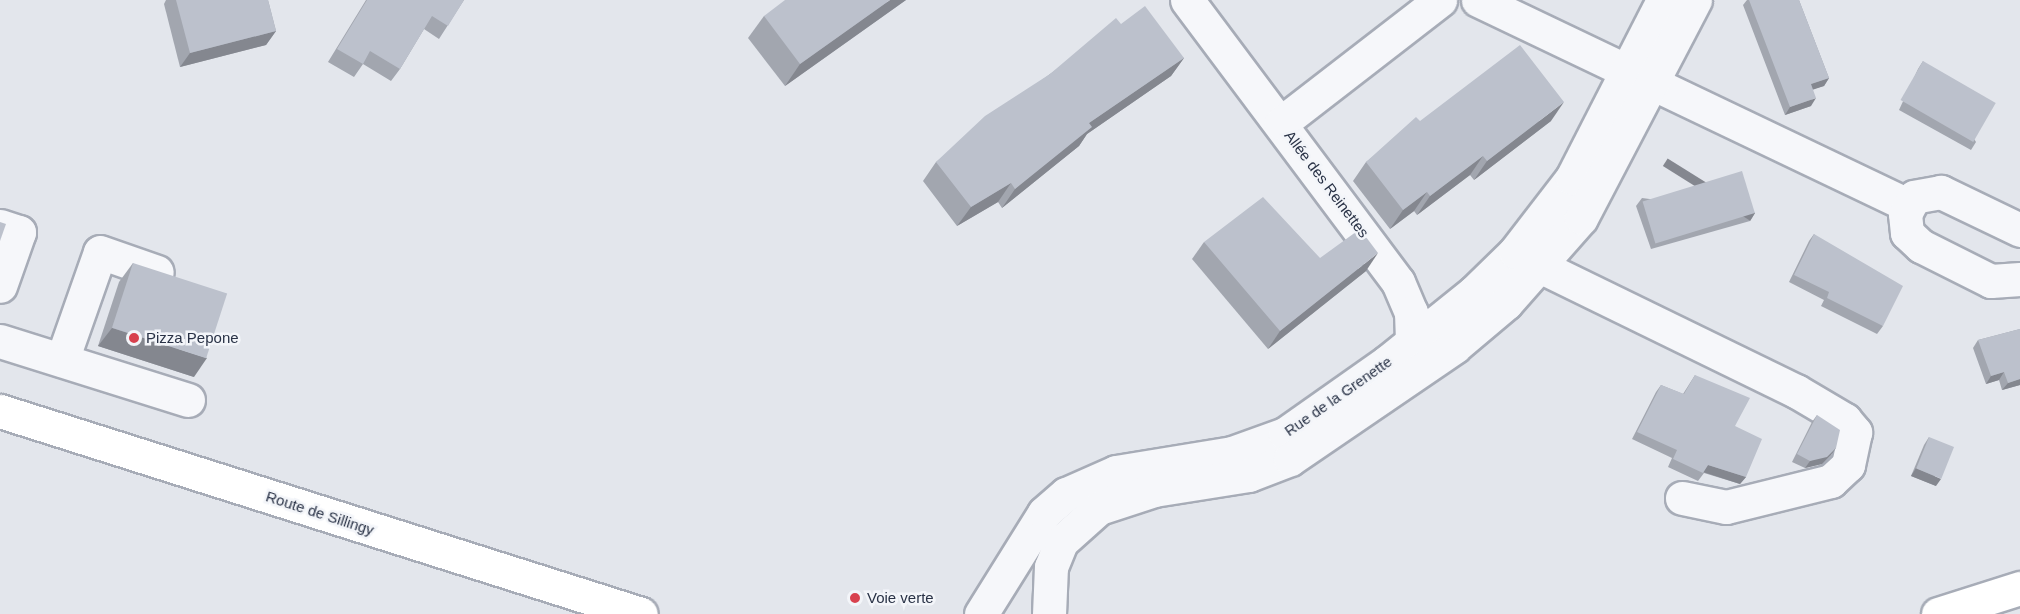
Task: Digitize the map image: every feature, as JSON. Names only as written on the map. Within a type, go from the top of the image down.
[{"type":"main road","name":"Route de Sillingy","points":[[0,411],[641,614]]},
{"type":"main road","points":[[1938,614],[2020,588]]},
{"type":"street","name":"Allée des Reinettes","points":[[1187,0],[1398,282],[1411,312],[1412,342]]},
{"type":"street","name":"Allée des Reinettes","points":[[1281,123],[1440,0]]},
{"type":"street","points":[[1478,0],[1908,206]]},
{"type":"street","name":"Rue de la Grenette","points":[[981,614],[1044,513],[1066,495],[1116,472],[1214,457],[1285,434],[1527,261],[1581,218],[1637,77],[1663,0]]},
{"type":"street","name":"Rue de la Grenette","points":[[1637,77],[1695,0]]},
{"type":"street","points":[[2020,230],[1941,192],[1923,193],[1908,206],[1907,233],[1921,246],[1991,280],[2020,279]]},
{"type":"street","points":[[0,226],[19,232],[0,286]]},
{"type":"street","points":[[62,360],[100,252],[157,272]]},
{"type":"street","points":[[1527,261],[1796,391],[1845,420],[1855,432],[1848,465],[1831,481],[1726,507],[1682,498]]},
{"type":"street","name":"Rue de la Grenette","points":[[1049,614],[1051,567],[1061,542],[1099,508],[1154,490],[1249,475],[1321,443],[1454,347],[1527,261]]},
{"type":"street","points":[[0,341],[188,400]]},
{"type":"building","points":[[176,0],[268,0],[276,31],[190,53]]},
{"type":"building","points":[[367,0],[464,0],[448,26],[432,16],[400,69],[370,51],[363,64],[337,49]]},
{"type":"building","points":[[785,0],[890,0],[800,64],[764,16]]},
{"type":"building","points":[[1749,0],[1799,0],[1829,78],[1811,84],[1816,98],[1790,107]]},
{"type":"building","points":[[1145,6],[1184,58],[1089,123],[1092,127],[1015,189],[1011,183],[971,207],[936,162],[985,116],[1050,74],[1116,18],[1121,24]]},
{"type":"building","points":[[1520,45],[1564,102],[1487,161],[1483,156],[1430,196],[1427,192],[1403,210],[1366,162],[1416,117],[1420,121]]},
{"type":"building","points":[[1923,61],[1996,103],[1973,142],[1900,100]]},
{"type":"building","points":[[1742,171],[1755,213],[1655,243],[1643,201]]},
{"type":"building","points":[[1263,197],[1320,258],[1360,229],[1378,253],[1280,331],[1204,242]]},
{"type":"building","points":[[0,222],[6,224],[0,241]]},
{"type":"building","points":[[1814,234],[1903,286],[1883,326],[1827,298],[1829,292],[1794,275]]},
{"type":"building","points":[[133,263],[227,294],[206,358],[112,328]]},
{"type":"building","points":[[2020,329],[2020,379],[2008,383],[2004,372],[1991,376],[1978,340]]},
{"type":"building","points":[[1695,375],[1750,398],[1735,426],[1762,439],[1746,477],[1708,465],[1703,473],[1673,459],[1677,450],[1637,432],[1661,385],[1684,394]]},
{"type":"building","points":[[1817,415],[1840,430],[1836,448],[1827,457],[1810,461],[1797,454]]},
{"type":"building","points":[[1929,437],[1954,447],[1941,479],[1916,469]]},
{"type":"place","name":"Pizza Pepone","points":[[134,338]]},
{"type":"place","name":"Voie verte","points":[[855,598]]}]
